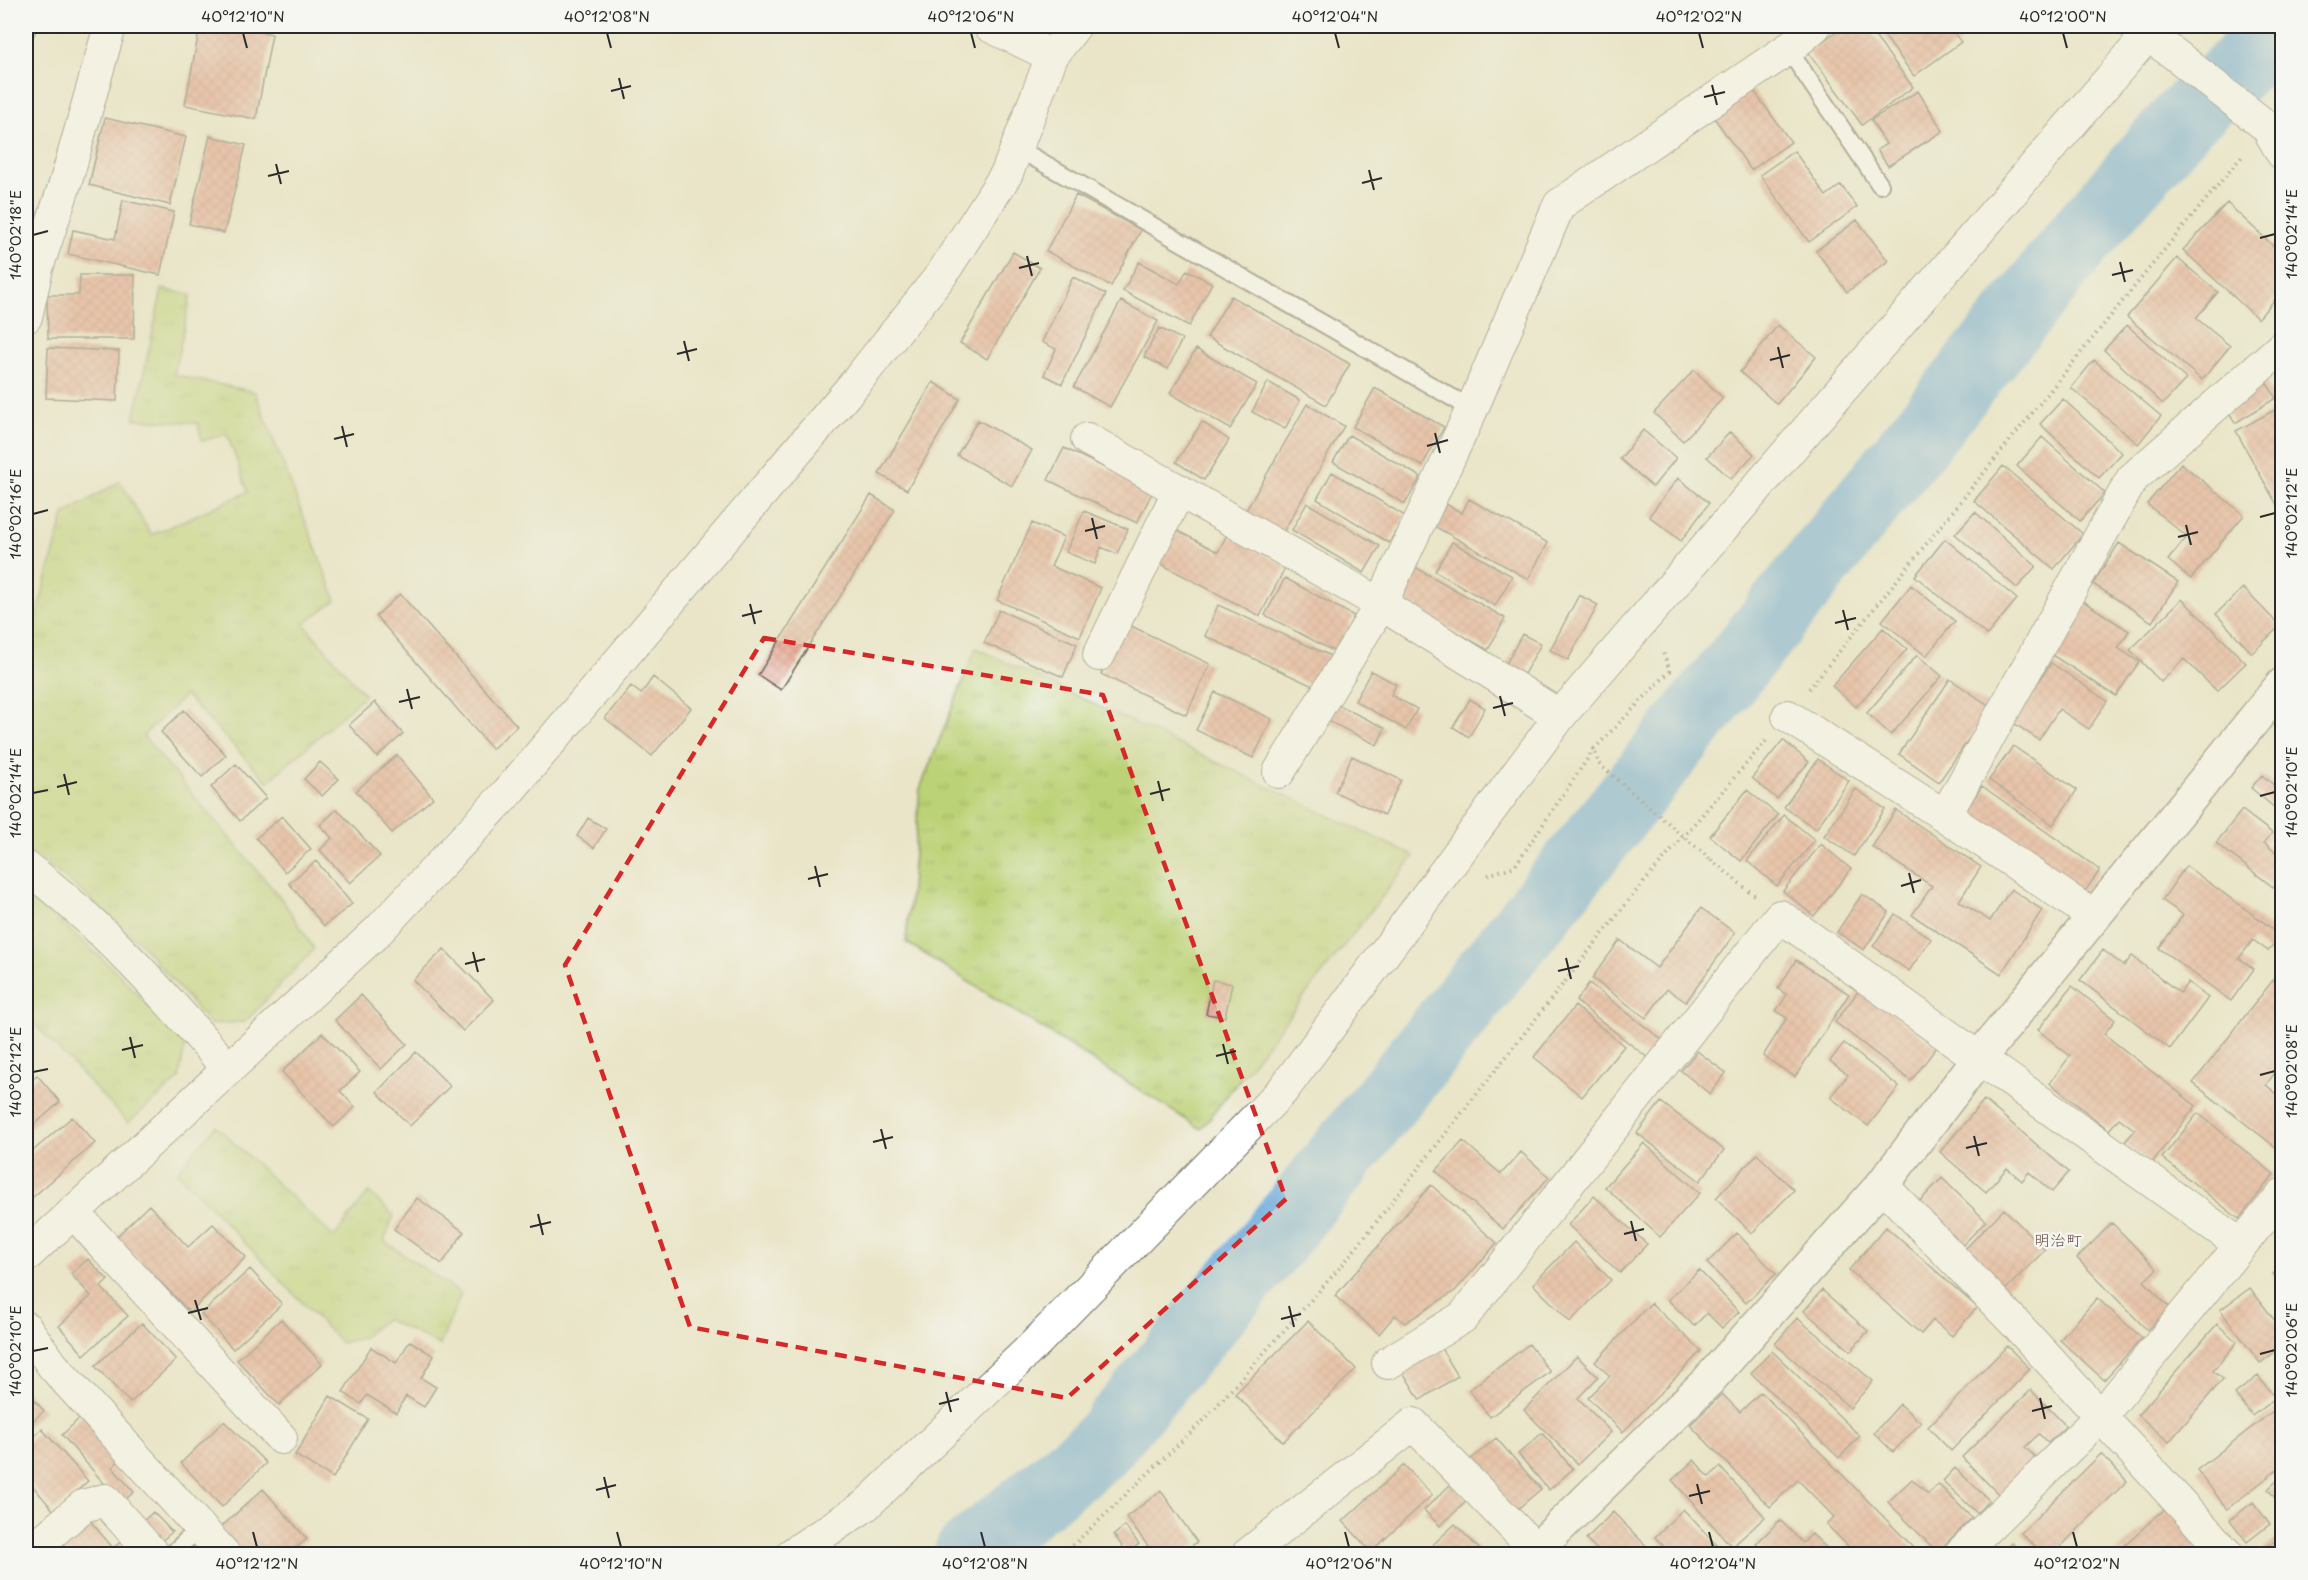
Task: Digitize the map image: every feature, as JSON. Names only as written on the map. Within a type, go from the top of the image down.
[{"type":"street","points":[[26,317],[37,268],[66,181],[110,26]]},
{"type":"street","points":[[990,26],[1052,56]]},
{"type":"street","points":[[26,1256],[378,931],[523,775],[857,381],[942,274],[1007,173],[1052,56],[1075,26]]},
{"type":"street","points":[[1279,772],[1381,604],[1472,409],[1559,205],[1788,49],[1815,26]]},
{"type":"street","points":[[792,1554],[865,1506],[1033,1346],[1283,1090],[1560,716],[1650,613],[2141,31],[2173,53],[2267,127],[2283,153]]},
{"type":"street","points":[[1945,816],[2132,479],[2283,347]]},
{"type":"street","points":[[1087,439],[1381,604],[1560,716]]},
{"type":"street","points":[[1099,656],[1179,490]]},
{"type":"street","points":[[1248,1554],[1413,1424],[1534,1552],[1708,1381],[1882,1185],[1980,1057],[2283,685]]},
{"type":"street","points":[[1788,716],[1945,816],[2095,917]]},
{"type":"street","points":[[26,867],[112,943],[180,1013],[228,1069]]},
{"type":"street","points":[[1388,1363],[1463,1317],[1780,916],[2241,1245]]},
{"type":"street","points":[[1882,1185],[2015,1323],[2227,1554]]},
{"type":"street","points":[[1960,1554],[2101,1416],[2283,1195]]},
{"type":"street","points":[[73,1212],[281,1438]]},
{"type":"street","points":[[26,1328],[53,1366],[224,1554]]},
{"type":"street","points":[[27,1554],[83,1506],[105,1500],[153,1554]]},
{"type":"lane","points":[[1788,49],[1880,184]]},
{"type":"lane","points":[[1017,148],[1472,409]]},
{"type":"lane","points":[[172,1554],[199,1528]]},
{"type":"path","points":[[1064,1554],[1206,1418],[1344,1263],[1633,895],[1788,716],[2152,264],[2267,127]]},
{"type":"path","points":[[1483,876],[1515,866],[1594,749],[1670,671],[1650,613]]},
{"type":"path","points":[[1594,749],[1599,764],[1780,916]]},
{"type":"highlighted area","points":[[764,638],[1103,695],[1286,1199],[1067,1398],[690,1327],[565,965]]},
{"type":"green space","points":[[162,289],[191,295],[174,375],[255,392],[336,600],[304,624],[365,695],[268,782],[185,695],[143,736],[284,902],[314,949],[245,1022],[210,1024],[141,944],[81,891],[26,848],[26,654],[64,515],[120,481],[151,535],[248,492],[227,434],[202,441],[198,423],[134,419]]},
{"type":"green space","points":[[976,648],[1414,856],[1201,1129],[906,942],[920,789]]},
{"type":"green space","points":[[26,891],[115,970],[185,1045],[179,1079],[128,1123],[26,1015]]},
{"type":"green space","points":[[216,1126],[334,1237],[369,1192],[394,1216],[384,1241],[461,1294],[440,1345],[385,1319],[362,1338],[341,1343],[177,1172]]},
{"type":"building","points":[[26,26],[38,26],[26,53]]},
{"type":"building","points":[[200,26],[246,26],[246,29],[272,34],[256,119],[185,105]]},
{"type":"building","points":[[1844,26],[1867,26],[1913,87],[1862,125],[1808,52]]},
{"type":"building","points":[[1877,26],[1949,26],[1961,42],[1914,76]]},
{"type":"building","points":[[1751,87],[1791,142],[1751,170],[1712,115]]},
{"type":"building","points":[[1918,91],[1943,131],[1888,166],[1877,150],[1886,144],[1871,120]]},
{"type":"building","points":[[105,118],[186,137],[170,205],[89,185]]},
{"type":"building","points":[[210,136],[246,145],[224,233],[189,224]]},
{"type":"building","points":[[1794,151],[1826,196],[1841,185],[1857,207],[1809,242],[1760,175]]},
{"type":"building","points":[[1076,195],[1141,230],[1111,286],[1046,251]]},
{"type":"building","points":[[123,200],[174,212],[160,275],[68,254],[73,230],[115,239]]},
{"type":"building","points":[[2227,203],[2282,254],[2282,291],[2258,319],[2183,250]]},
{"type":"building","points":[[1857,220],[1888,261],[1847,292],[1816,251]]},
{"type":"building","points":[[1013,252],[1040,268],[987,359],[960,343]]},
{"type":"building","points":[[2177,258],[2218,292],[2196,318],[2230,346],[2202,380],[2127,317]]},
{"type":"building","points":[[1139,262],[1179,284],[1187,270],[1212,283],[1189,326],[1123,291]]},
{"type":"building","points":[[80,275],[135,275],[134,339],[48,339],[47,295],[79,295]]},
{"type":"building","points":[[1073,277],[1106,294],[1062,384],[1044,375],[1056,349],[1042,342]]},
{"type":"building","points":[[1231,296],[1350,364],[1326,405],[1207,337]]},
{"type":"building","points":[[1121,301],[1158,321],[1110,407],[1074,387]]},
{"type":"building","points":[[1778,325],[1816,357],[1777,404],[1740,372]]},
{"type":"building","points":[[2127,325],[2186,379],[2163,404],[2104,350]]},
{"type":"building","points":[[1159,328],[1182,339],[1168,369],[1144,357]]},
{"type":"building","points":[[48,348],[119,351],[117,401],[46,398]]},
{"type":"building","points":[[1196,349],[1257,384],[1230,429],[1170,393]]},
{"type":"building","points":[[2094,360],[2161,416],[2138,444],[2071,388]]},
{"type":"building","points":[[1694,370],[1723,398],[1683,441],[1654,413]]},
{"type":"building","points":[[933,382],[960,399],[907,490],[879,474]]},
{"type":"building","points":[[1268,382],[1300,400],[1285,429],[1252,412]]},
{"type":"building","points":[[2266,382],[2276,398],[2235,423],[2225,407]]},
{"type":"building","points":[[1375,388],[1444,427],[1422,466],[1353,427]]},
{"type":"building","points":[[2063,399],[2122,453],[2099,478],[2040,424]]},
{"type":"building","points":[[1307,404],[1344,426],[1281,536],[1244,514]]},
{"type":"building","points":[[2280,407],[2282,411],[2282,514],[2236,431]]},
{"type":"building","points":[[978,420],[1032,450],[1012,486],[957,455]]},
{"type":"building","points":[[1202,422],[1229,440],[1204,480],[1176,462]]},
{"type":"building","points":[[1643,430],[1676,458],[1653,487],[1620,459]]},
{"type":"building","points":[[1730,432],[1754,454],[1731,479],[1707,457]]},
{"type":"building","points":[[1349,435],[1421,477],[1405,504],[1333,462]]},
{"type":"building","points":[[2042,437],[2105,493],[2080,521],[2017,466]]},
{"type":"building","points":[[1064,448],[1153,491],[1137,523],[1048,480]]},
{"type":"building","points":[[2181,463],[2244,515],[2191,579],[2168,560],[2187,537],[2147,504]]},
{"type":"building","points":[[2003,466],[2083,534],[2054,569],[1974,501]]},
{"type":"building","points":[[1332,472],[1405,516],[1389,543],[1317,499]]},
{"type":"building","points":[[1678,478],[1709,503],[1681,541],[1649,516]]},
{"type":"building","points":[[871,495],[895,510],[781,690],[758,675]]},
{"type":"building","points":[[1469,499],[1548,543],[1528,579],[1434,526],[1446,504],[1462,513]]},
{"type":"building","points":[[1307,503],[1380,546],[1364,573],[1292,530]]},
{"type":"building","points":[[1084,511],[1128,529],[1117,554],[1101,547],[1095,564],[1066,552]]},
{"type":"building","points":[[1975,512],[2036,566],[2017,588],[1955,534]]},
{"type":"building","points":[[1032,523],[1064,537],[1051,566],[1101,588],[1080,637],[997,600]]},
{"type":"building","points":[[1174,529],[1218,552],[1227,535],[1286,566],[1260,616],[1157,562]]},
{"type":"building","points":[[1945,539],[2017,599],[1987,635],[1915,576]]},
{"type":"building","points":[[1452,542],[1512,576],[1495,606],[1435,571]]},
{"type":"building","points":[[2119,543],[2178,582],[2152,622],[2093,584]]},
{"type":"building","points":[[1415,567],[1505,618],[1488,650],[1398,599]]},
{"type":"building","points":[[1285,578],[1354,616],[1335,652],[1265,615]]},
{"type":"building","points":[[1911,585],[1955,621],[1926,656],[1882,621]]},
{"type":"building","points":[[2243,588],[2280,626],[2252,653],[2216,614]]},
{"type":"building","points":[[400,594],[517,726],[492,749],[376,616]]},
{"type":"building","points":[[1579,595],[1598,605],[1568,660],[1550,650]]},
{"type":"building","points":[[2077,597],[2129,631],[2118,648],[2139,662],[2116,696],[2044,650]]},
{"type":"building","points":[[2182,599],[2246,663],[2217,691],[2184,659],[2161,682],[2130,650]]},
{"type":"building","points":[[1218,605],[1331,656],[1317,688],[1205,636]]},
{"type":"building","points":[[999,610],[1077,644],[1063,677],[984,643]]},
{"type":"building","points":[[1125,623],[1210,664],[1186,715],[1101,674]]},
{"type":"building","points":[[1883,628],[1907,649],[1856,707],[1832,686]]},
{"type":"building","points":[[1522,634],[1541,644],[1524,674],[1506,664]]},
{"type":"building","points":[[1917,655],[1942,676],[1891,735],[1867,713]]},
{"type":"building","points":[[2051,663],[2107,701],[2089,729],[2059,709],[2039,740],[2012,722]]},
{"type":"building","points":[[1371,671],[1396,684],[1391,695],[1417,709],[1406,730],[1355,701]]},
{"type":"building","points":[[653,677],[691,708],[652,756],[605,718],[631,686],[641,694]]},
{"type":"building","points":[[1950,679],[1991,707],[1939,782],[1899,754]]},
{"type":"building","points":[[1215,692],[1272,719],[1253,758],[1196,730]]},
{"type":"building","points":[[1470,699],[1485,708],[1469,737],[1453,727]]},
{"type":"building","points":[[375,702],[403,734],[377,757],[349,725]]},
{"type":"building","points":[[1336,704],[1385,728],[1377,745],[1328,721]]},
{"type":"building","points":[[184,710],[226,755],[202,777],[161,732]]},
{"type":"building","points":[[1783,740],[1809,762],[1777,799],[1752,778]]},
{"type":"building","points":[[2013,746],[2077,790],[2053,825],[1989,780]]},
{"type":"building","points":[[397,755],[433,798],[392,833],[356,791]]},
{"type":"building","points":[[1352,756],[1401,780],[1384,815],[1335,792]]},
{"type":"building","points":[[1818,759],[1849,781],[1816,829],[1784,807]]},
{"type":"building","points":[[320,762],[339,779],[322,796],[304,779]]},
{"type":"building","points":[[236,764],[266,798],[240,821],[211,787]]},
{"type":"building","points":[[2262,775],[2282,792],[2282,814],[2251,788]]},
{"type":"building","points":[[1982,786],[2100,870],[2079,900],[1961,816]]},
{"type":"building","points":[[1856,789],[1885,809],[1854,856],[1824,836]]},
{"type":"building","points":[[1747,790],[1778,815],[1741,861],[1710,836]]},
{"type":"building","points":[[337,809],[380,856],[350,883],[320,850],[332,838],[320,825]]},
{"type":"building","points":[[1896,810],[1981,867],[1959,901],[1990,921],[2011,889],[2042,910],[2001,974],[1912,915],[1932,886],[1872,847]]},
{"type":"building","points":[[2242,810],[2272,833],[2264,843],[2282,857],[2282,894],[2216,843]]},
{"type":"building","points":[[1784,815],[1815,840],[1777,886],[1747,861]]},
{"type":"building","points":[[282,816],[311,849],[285,872],[256,838]]},
{"type":"building","points":[[588,818],[606,829],[594,848],[577,836]]},
{"type":"building","points":[[1821,844],[1851,869],[1814,916],[1783,891]]},
{"type":"building","points":[[316,861],[352,904],[324,926],[289,883]]},
{"type":"building","points":[[2186,866],[2281,935],[2268,951],[2253,940],[2239,958],[2254,969],[2231,1001],[2159,948],[2183,915],[2162,900]]},
{"type":"building","points":[[1862,894],[1889,912],[1864,950],[1837,932]]},
{"type":"building","points":[[1701,908],[1735,933],[1686,1002],[1667,989],[1646,1018],[1592,978],[1620,940],[1657,968]]},
{"type":"building","points":[[1895,914],[1931,939],[1909,971],[1873,946]]},
{"type":"building","points":[[444,949],[494,1000],[463,1031],[413,980]]},
{"type":"building","points":[[2103,950],[2124,966],[2132,956],[2180,993],[2188,982],[2208,998],[2170,1049],[2080,980]]},
{"type":"building","points":[[1796,960],[1849,994],[1795,1077],[1763,1056],[1787,1018],[1776,1011],[1787,995],[1778,989]]},
{"type":"building","points":[[1213,980],[1232,984],[1225,1017],[1206,1014]]},
{"type":"building","points":[[2273,980],[2282,987],[2282,1063],[2266,1085],[2281,1097],[2282,1095],[2282,1152],[2193,1083]]},
{"type":"building","points":[[1589,983],[1662,1040],[1648,1058],[1576,1001]]},
{"type":"building","points":[[2072,986],[2115,1020],[2104,1034],[2196,1106],[2151,1164],[2124,1143],[2135,1130],[2119,1118],[2109,1130],[2050,1083],[2070,1056],[2038,1030]]},
{"type":"building","points":[[1860,989],[1937,1047],[1911,1081],[1835,1022]]},
{"type":"building","points":[[361,995],[407,1044],[381,1069],[335,1020]]},
{"type":"building","points":[[1575,1006],[1624,1046],[1582,1097],[1534,1057]]},
{"type":"building","points":[[322,1033],[360,1072],[340,1091],[355,1107],[334,1127],[282,1072]]},
{"type":"building","points":[[1844,1043],[1899,1087],[1868,1126],[1830,1097],[1848,1075],[1830,1061]]},
{"type":"building","points":[[1697,1051],[1726,1073],[1710,1094],[1681,1071]]},
{"type":"building","points":[[416,1052],[450,1086],[410,1126],[377,1092]]},
{"type":"building","points":[[37,1075],[60,1102],[26,1132],[26,1086]]},
{"type":"building","points":[[1984,1100],[2069,1172],[2052,1192],[2029,1172],[2022,1181],[2007,1168],[1986,1192],[1940,1152]]},
{"type":"building","points":[[1661,1102],[1724,1150],[1700,1181],[1637,1133]]},
{"type":"building","points":[[2198,1113],[2274,1174],[2239,1219],[2162,1158]]},
{"type":"building","points":[[72,1117],[95,1143],[26,1203],[26,1157]]},
{"type":"building","points":[[1463,1141],[1501,1174],[1521,1152],[1549,1177],[1503,1229],[1436,1171]]},
{"type":"building","points":[[1644,1143],[1700,1193],[1660,1237],[1605,1187]]},
{"type":"building","points":[[1757,1154],[1794,1190],[1752,1233],[1716,1198]]},
{"type":"building","points":[[1942,1178],[1986,1221],[1959,1249],[1915,1206]]},
{"type":"building","points":[[1431,1185],[1497,1243],[1455,1291],[1405,1323],[1395,1315],[1379,1334],[1335,1296]]},
{"type":"building","points":[[1594,1196],[1647,1244],[1620,1273],[1568,1225]]},
{"type":"building","points":[[417,1198],[464,1232],[442,1264],[394,1229]]},
{"type":"building","points":[[149,1205],[188,1247],[213,1224],[246,1257],[190,1312],[116,1237]]},
{"type":"building","points":[[2004,1209],[2045,1250],[2005,1290],[1964,1250]]},
{"type":"building","points":[[2112,1223],[2157,1269],[2144,1281],[2170,1308],[2147,1330],[2077,1258]]},
{"type":"building","points":[[1886,1227],[1977,1307],[1952,1336],[1933,1320],[1921,1334],[1849,1270]]},
{"type":"building","points":[[1737,1233],[1776,1274],[1746,1303],[1707,1263]]},
{"type":"building","points":[[1574,1242],[1611,1280],[1570,1322],[1533,1284]]},
{"type":"building","points":[[88,1259],[108,1280],[101,1287],[128,1316],[84,1355],[59,1326],[91,1296],[71,1274]]},
{"type":"building","points":[[2282,1265],[2282,1285],[2273,1274]]},
{"type":"building","points":[[250,1269],[282,1304],[233,1349],[201,1314]]},
{"type":"building","points":[[1699,1270],[1739,1312],[1722,1328],[1707,1313],[1694,1326],[1668,1300]]},
{"type":"building","points":[[2250,1288],[2282,1330],[2282,1347],[2260,1363],[2220,1310]]},
{"type":"building","points":[[1822,1290],[1868,1331],[1851,1351],[1804,1311]]},
{"type":"building","points":[[2097,1298],[2142,1338],[2104,1380],[2060,1340]]},
{"type":"building","points":[[1651,1303],[1701,1351],[1623,1432],[1588,1398],[1610,1376],[1595,1362]]},
{"type":"building","points":[[1797,1318],[1873,1381],[1850,1408],[1775,1344]]},
{"type":"building","points":[[281,1319],[322,1364],[279,1405],[237,1360]]},
{"type":"building","points":[[1308,1321],[1356,1369],[1283,1442],[1235,1394]]},
{"type":"building","points":[[142,1323],[176,1360],[130,1403],[95,1366]]},
{"type":"building","points":[[2217,1324],[2237,1342],[2213,1371],[2223,1379],[2169,1442],[2138,1415]]},
{"type":"building","points":[[410,1341],[434,1356],[421,1378],[436,1387],[424,1407],[406,1396],[396,1413],[367,1395],[361,1404],[343,1392],[371,1347],[396,1363]]},
{"type":"building","points":[[1529,1344],[1550,1372],[1490,1417],[1469,1390]]},
{"type":"building","points":[[1439,1345],[1458,1376],[1420,1400],[1401,1369]]},
{"type":"building","points":[[2007,1346],[2030,1369],[1951,1451],[1928,1427]]},
{"type":"building","points":[[1772,1351],[1860,1436],[1839,1458],[1751,1373]]},
{"type":"building","points":[[1577,1356],[1598,1377],[1578,1398],[1611,1432],[1578,1464],[1524,1410]]},
{"type":"building","points":[[2258,1376],[2275,1398],[2252,1416],[2235,1394]]},
{"type":"building","points":[[26,1390],[44,1411],[26,1427]]},
{"type":"building","points":[[2031,1390],[2066,1426],[2048,1443],[2039,1434],[2025,1447],[2037,1459],[1999,1495],[1962,1457]]},
{"type":"building","points":[[1761,1392],[1920,1554],[1856,1554],[1826,1524],[1834,1517],[1798,1480],[1770,1507],[1690,1425],[1722,1394],[1740,1412]]},
{"type":"building","points":[[330,1396],[368,1419],[333,1478],[295,1455]]},
{"type":"building","points":[[1900,1404],[1921,1423],[1893,1452],[1874,1433]]},
{"type":"building","points":[[2282,1404],[2282,1466],[2227,1509],[2197,1470]]},
{"type":"building","points":[[84,1414],[122,1458],[112,1467],[134,1492],[121,1503],[62,1435]]},
{"type":"building","points":[[224,1421],[266,1463],[222,1507],[181,1463]]},
{"type":"building","points":[[42,1429],[88,1481],[54,1511],[26,1478],[26,1444]]},
{"type":"building","points":[[1542,1433],[1573,1469],[1549,1490],[1518,1454]]},
{"type":"building","points":[[1496,1438],[1541,1489],[1513,1513],[1469,1461]]},
{"type":"building","points":[[2101,1454],[2127,1481],[2053,1554],[2042,1554],[2021,1533]]},
{"type":"building","points":[[1694,1460],[1709,1477],[1720,1467],[1765,1517],[1732,1547],[1672,1480]]},
{"type":"building","points":[[1404,1465],[1432,1495],[1371,1552],[1343,1521]]},
{"type":"building","points":[[1955,1468],[1989,1500],[1977,1513],[1943,1481]]},
{"type":"building","points":[[2282,1476],[2282,1507],[2268,1489]]},
{"type":"building","points":[[1912,1479],[1928,1494],[1938,1484],[1972,1518],[1937,1552],[1888,1502]]},
{"type":"building","points":[[1452,1483],[1468,1500],[1440,1526],[1424,1510]]},
{"type":"building","points":[[263,1489],[307,1539],[289,1554],[244,1554],[220,1528]]},
{"type":"building","points":[[1161,1491],[1197,1542],[1180,1554],[1154,1554],[1126,1517]]},
{"type":"building","points":[[2253,1502],[2270,1524],[2247,1542],[2230,1520]]},
{"type":"building","points":[[2167,1507],[2200,1545],[2189,1554],[2114,1554]]},
{"type":"building","points":[[1683,1509],[1725,1554],[1671,1554],[1655,1537]]},
{"type":"building","points":[[153,1512],[172,1532],[159,1543],[141,1523]]},
{"type":"building","points":[[1613,1512],[1654,1554],[1602,1554],[1586,1539]]},
{"type":"building","points":[[86,1516],[113,1548],[123,1540],[135,1554],[64,1554],[54,1543]]},
{"type":"building","points":[[1780,1520],[1803,1543],[1812,1534],[1833,1554],[1767,1554],[1756,1544]]},
{"type":"building","points":[[26,1521],[32,1529],[26,1534]]},
{"type":"building","points":[[1455,1524],[1484,1554],[1423,1554]]},
{"type":"building","points":[[1125,1526],[1139,1544],[1127,1553],[1114,1535]]},
{"type":"building","points":[[2282,1535],[2282,1554],[2260,1554]]},
{"type":"building","points":[[2011,1542],[2023,1554],[1998,1554]]},
{"type":"building","points":[[1392,1546],[1399,1554],[1382,1554]]},
{"type":"building","points":[[1117,1549],[1121,1554],[1109,1554]]},
{"type":"waterway","points":[[968,1554],[1099,1448],[1273,1241],[2085,232],[2184,119],[2282,26]]},
{"type":"district","name":"明治町","points":[[2058,1240]]}]
